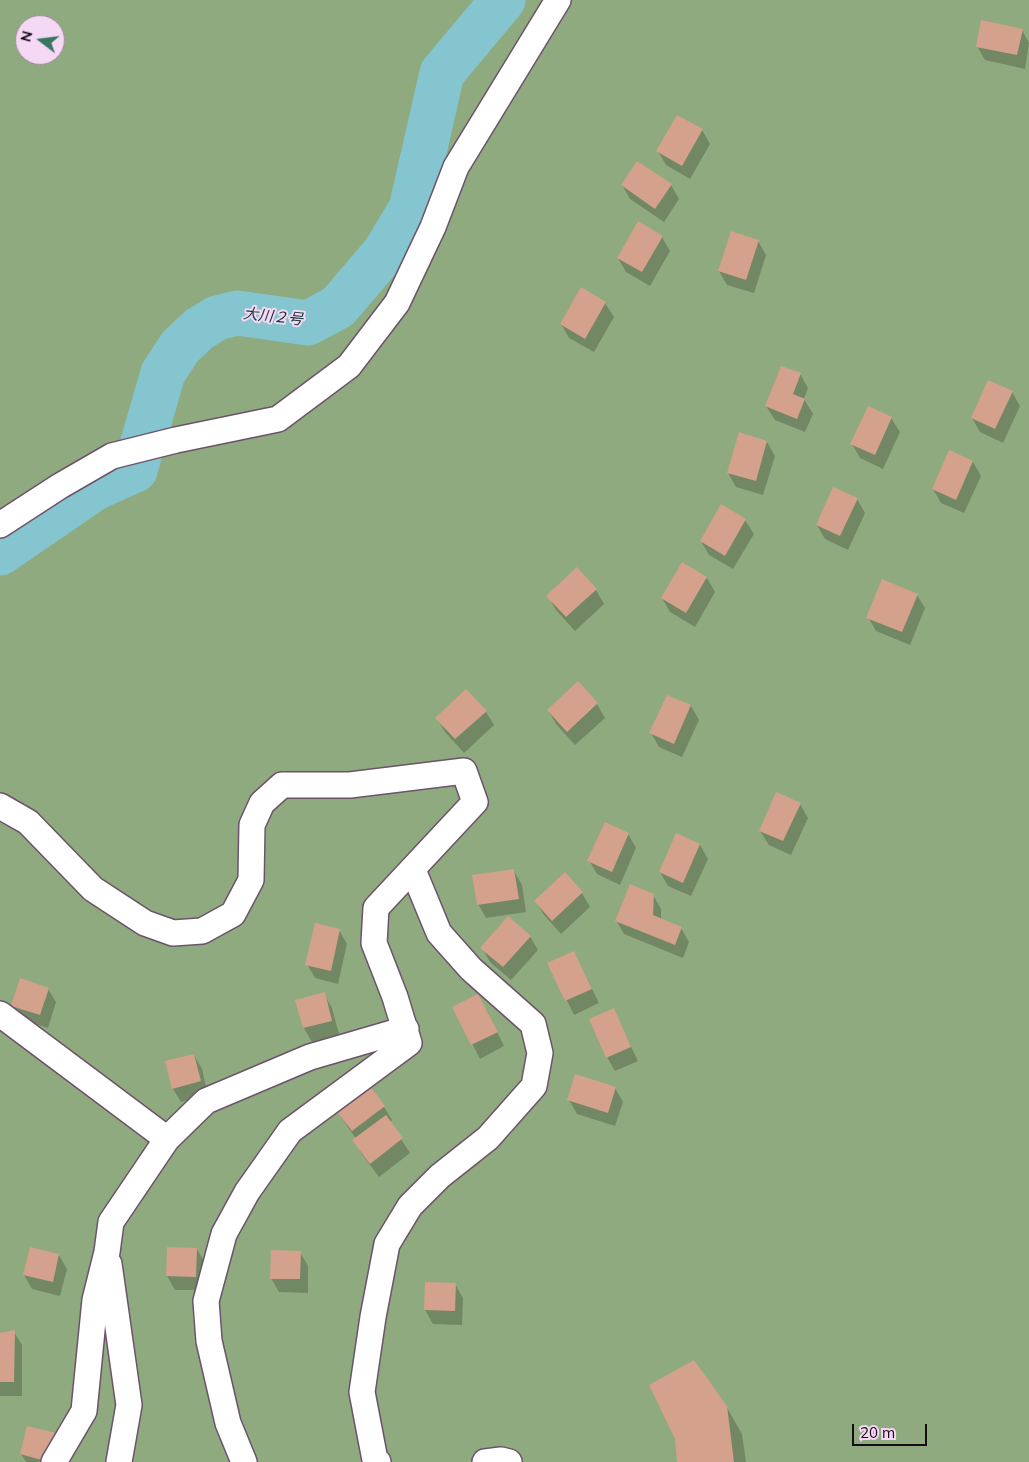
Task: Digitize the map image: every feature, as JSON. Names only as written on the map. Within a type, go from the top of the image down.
[{"type":"street","points":[[0,525],[60,486],[112,456],[176,440],[278,419],[349,366],[397,303],[433,227],[456,167],[558,0]]},
{"type":"street","points":[[0,806],[28,822],[93,889],[145,923],[173,933],[202,931],[233,914],[250,880],[252,825],[262,804],[282,785],[350,784],[464,771],[475,802],[376,908],[374,943],[406,1029],[409,1043],[290,1130],[247,1192],[224,1234],[206,1301],[209,1341],[228,1423],[244,1462]]},
{"type":"street","points":[[378,1462],[375,1460],[362,1392],[373,1317],[388,1244],[410,1206],[440,1176],[488,1138],[534,1086],[540,1053],[533,1024],[471,969],[439,934],[413,870]]},
{"type":"street","points":[[0,1014],[167,1139]]},
{"type":"street","points":[[54,1462],[84,1412],[95,1300],[107,1252],[112,1222],[167,1139],[206,1101],[310,1057],[406,1029]]},
{"type":"street","points":[[107,1252],[128,1405],[119,1462]]},
{"type":"street","points":[[485,1462],[501,1460],[509,1462]]},
{"type":"green space","points":[[0,0],[1029,0],[1029,1462],[0,1462]]},
{"type":"building","points":[[981,20],[1023,29],[1017,55],[976,47]]},
{"type":"building","points":[[677,115],[703,129],[682,166],[656,151]]},
{"type":"building","points":[[637,161],[672,184],[655,209],[621,185]]},
{"type":"building","points":[[638,221],[663,236],[642,272],[617,258]]},
{"type":"building","points":[[731,231],[759,240],[746,280],[718,271]]},
{"type":"building","points":[[581,287],[606,302],[585,339],[560,324]]},
{"type":"building","points":[[781,366],[801,373],[793,394],[805,399],[797,419],[765,406]]},
{"type":"building","points":[[988,380],[1013,391],[995,429],[971,418]]},
{"type":"building","points":[[868,406],[892,417],[875,455],[850,444]]},
{"type":"building","points":[[739,432],[767,441],[756,481],[727,473]]},
{"type":"building","points":[[949,450],[973,461],[956,500],[932,489]]},
{"type":"building","points":[[833,487],[858,498],[840,536],[816,525]]},
{"type":"building","points":[[721,504],[746,519],[725,556],[700,541]]},
{"type":"building","points":[[682,562],[707,577],[686,613],[661,598]]},
{"type":"building","points":[[577,567],[597,589],[566,617],[546,596]]},
{"type":"building","points":[[882,579],[918,594],[902,632],[866,618]]},
{"type":"building","points":[[578,681],[598,703],[567,732],[547,710]]},
{"type":"building","points":[[466,689],[487,711],[455,739],[435,718]]},
{"type":"building","points":[[667,695],[691,705],[674,744],[649,733]]},
{"type":"building","points":[[776,792],[801,803],[783,841],[759,831]]},
{"type":"building","points":[[605,822],[629,833],[612,872],[587,861]]},
{"type":"building","points":[[676,833],[700,844],[683,883],[659,872]]},
{"type":"building","points":[[514,869],[519,899],[477,905],[472,875]]},
{"type":"building","points":[[565,872],[583,892],[552,921],[534,901]]},
{"type":"building","points":[[630,884],[654,894],[653,915],[682,927],[675,945],[615,921]]},
{"type":"building","points":[[508,916],[531,936],[503,967],[480,948]]},
{"type":"building","points":[[315,923],[340,929],[331,971],[305,965]]},
{"type":"building","points":[[574,951],[592,989],[565,1001],[547,963]]},
{"type":"building","points":[[20,978],[49,988],[40,1015],[11,1006]]},
{"type":"building","points":[[325,992],[332,1021],[303,1028],[295,1000]]},
{"type":"building","points":[[478,994],[498,1032],[471,1045],[452,1007]]},
{"type":"building","points":[[614,1008],[631,1047],[606,1058],[589,1019]]},
{"type":"building","points":[[194,1054],[201,1081],[172,1089],[165,1061]]},
{"type":"building","points":[[575,1074],[616,1087],[608,1113],[567,1100]]},
{"type":"building","points":[[367,1082],[385,1106],[352,1131],[334,1108]]},
{"type":"building","points":[[386,1115],[403,1138],[370,1164],[352,1140]]},
{"type":"building","points":[[30,1247],[59,1254],[53,1282],[23,1275]]},
{"type":"building","points":[[167,1247],[197,1248],[196,1277],[166,1276]]},
{"type":"building","points":[[271,1250],[301,1251],[300,1279],[270,1279]]},
{"type":"building","points":[[425,1282],[456,1283],[455,1311],[424,1310]]},
{"type":"building","points":[[15,1330],[14,1382],[0,1382],[0,1333]]},
{"type":"building","points":[[694,1360],[727,1406],[734,1462],[677,1462],[675,1439],[649,1385]]},
{"type":"building","points":[[27,1426],[56,1433],[49,1462],[20,1454]]},
{"type":"waterway","name":"大川２号","points":[[0,553],[95,488],[135,470],[163,373],[180,347],[199,329],[217,318],[237,313],[308,323],[338,307],[385,252],[411,209],[442,73],[503,0]]}]
